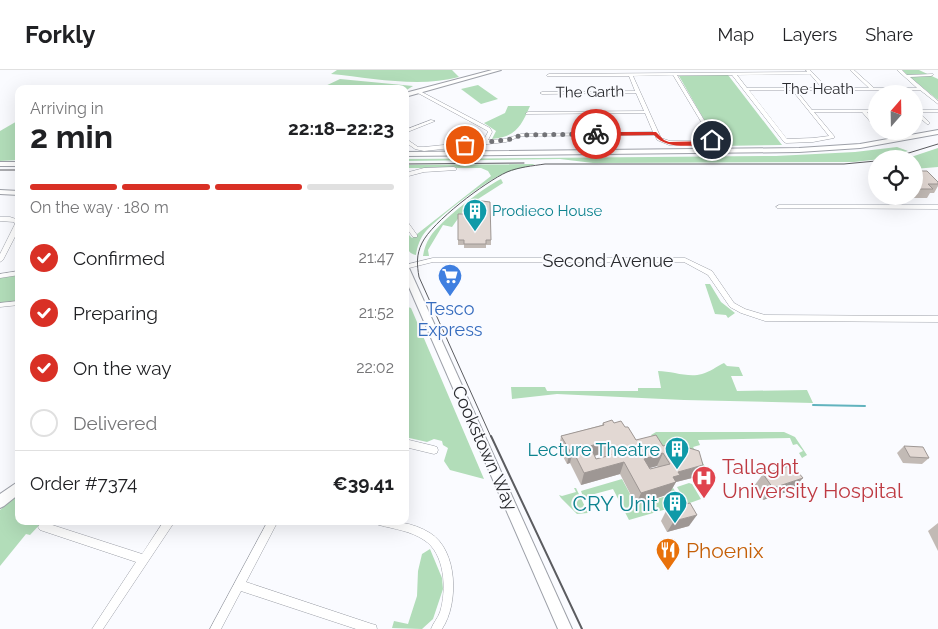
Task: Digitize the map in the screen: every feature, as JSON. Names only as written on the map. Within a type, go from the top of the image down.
[{"type":"main road","points":[[409,154],[799,150],[868,145],[938,132]]},
{"type":"main road","points":[[0,164],[15,164]]},
{"type":"street","points":[[409,94],[498,70]]},
{"type":"street","points":[[852,70],[869,85]]},
{"type":"street","points":[[899,70],[916,85]]},
{"type":"street","points":[[921,70],[938,78]]},
{"type":"street","points":[[549,75],[809,71],[826,89]]},
{"type":"street","points":[[733,73],[786,141],[830,138],[832,135],[793,89]]},
{"type":"street","points":[[630,74],[656,133],[662,141],[669,143],[711,142],[708,130],[674,74]]},
{"type":"street","points":[[906,76],[931,75]]},
{"type":"street","name":"The Heath","points":[[746,89],[868,89]]},
{"type":"street","points":[[923,90],[938,103]]},
{"type":"street","points":[[418,91],[488,129],[490,132],[485,142]]},
{"type":"street","name":"The Garth","points":[[542,93],[637,92]]},
{"type":"street","points":[[813,111],[868,111]]},
{"type":"street","points":[[863,111],[868,116]]},
{"type":"street","points":[[923,111],[938,111]]},
{"type":"street","points":[[528,112],[646,112]]},
{"type":"street","points":[[923,119],[927,123]]},
{"type":"street","points":[[409,130],[433,121]]},
{"type":"street","points":[[409,142],[421,149],[506,140],[521,135],[656,133]]},
{"type":"street","points":[[409,173],[424,170],[454,169]]},
{"type":"street","points":[[0,192],[15,193]]},
{"type":"street","points":[[780,207],[938,207]]},
{"type":"street","points":[[1,216],[15,220]]},
{"type":"street","points":[[409,228],[415,236]]},
{"type":"street","points":[[0,259],[15,236]]},
{"type":"street","name":"Second Avenue","points":[[409,266],[433,260],[685,260],[710,273],[732,305],[760,317],[779,320],[938,320]]},
{"type":"street","points":[[0,276],[15,274]]},
{"type":"street","name":"Cookstown Way","points":[[409,276],[565,629]]},
{"type":"street","points":[[0,305],[15,303]]},
{"type":"street","points":[[409,444],[434,450]]},
{"type":"street","points":[[0,502],[15,489]]},
{"type":"street","points":[[97,629],[167,525]]},
{"type":"street","points":[[215,629],[271,525]]},
{"type":"street","points":[[392,525],[422,534],[433,540],[444,561],[449,585],[447,603],[440,624],[436,629]]},
{"type":"street","points":[[42,527],[144,560]]},
{"type":"street","points":[[239,585],[372,629]]},
{"type":"green space","points":[[337,70],[452,70],[459,77],[428,82],[412,82],[331,74]]},
{"type":"green space","points":[[901,70],[919,70],[938,79],[938,100],[923,88],[923,85],[920,85]]},
{"type":"green space","points":[[728,75],[782,145],[719,146],[679,76]]},
{"type":"green space","points":[[340,79],[403,85],[327,85]]},
{"type":"green space","points":[[478,85],[498,99],[481,104],[461,89]]},
{"type":"green space","points":[[508,106],[530,106],[524,120],[516,130],[506,136],[492,139],[496,131],[484,123],[505,113]]},
{"type":"green space","points":[[15,122],[15,160],[0,161],[0,131]]},
{"type":"green space","points":[[897,147],[905,150],[872,150]]},
{"type":"green space","points":[[938,148],[938,167],[923,168],[923,153]]},
{"type":"green space","points":[[868,150],[868,160],[854,162],[593,163],[560,159],[409,161],[409,159],[776,156]]},
{"type":"green space","points":[[535,164],[507,172],[474,191],[426,231],[419,243],[416,255],[409,250],[409,235],[412,238],[491,176],[488,171],[481,168],[409,168],[409,165]]},
{"type":"green space","points":[[501,179],[503,183],[467,206],[452,227],[443,225],[428,250],[429,256],[423,256],[429,239],[443,222],[474,197]]},
{"type":"green space","points":[[15,275],[15,301],[0,303],[0,277]]},
{"type":"green space","points":[[705,284],[710,284],[721,302],[735,313],[728,318],[726,315],[715,314]]},
{"type":"green space","points":[[409,307],[411,308],[484,479],[450,470],[444,461],[448,448],[443,445],[442,441],[434,439],[427,442],[409,438]]},
{"type":"green space","points":[[724,363],[727,366],[739,367],[743,376],[731,376],[737,391],[807,390],[813,403],[684,400],[557,394],[512,399],[511,387],[545,387],[547,391],[638,391],[638,388],[661,388],[658,371],[697,375],[708,372]]},
{"type":"green space","points":[[656,432],[784,432],[795,437],[807,455],[802,458],[799,453],[803,451],[797,444],[793,445],[790,438],[698,440],[700,445],[693,447],[712,478],[705,480],[699,476],[694,462],[661,451],[651,435]]},
{"type":"green space","points":[[622,479],[636,505],[670,495],[668,490],[673,488],[684,504],[629,520],[613,489],[587,496],[584,499],[581,491]]},
{"type":"green space","points":[[689,483],[692,484],[701,499],[687,504],[677,487]]},
{"type":"green space","points":[[574,488],[576,488],[588,513],[577,514],[559,495],[562,496],[576,492]]},
{"type":"green space","points":[[15,497],[15,525],[39,525],[30,535],[26,534],[0,566],[0,510]]},
{"type":"green space","points":[[430,549],[442,578],[443,589],[433,619],[422,629],[392,628],[394,621],[408,624],[417,596],[418,571],[422,554]]},
{"type":"building","points":[[923,171],[927,171],[938,182],[938,184],[928,184],[933,189],[923,189]]},
{"type":"building","name":"Prodieco House","points":[[474,200],[490,202],[491,240],[486,240],[486,244],[464,244],[464,240],[458,240],[458,214],[469,214],[469,202],[474,202]]},
{"type":"building","points":[[612,420],[614,423],[621,421],[625,427],[628,427],[636,440],[656,435],[663,446],[673,443],[699,451],[703,465],[678,472],[680,475],[673,477],[676,482],[641,493],[624,462],[584,473],[573,451],[570,451],[561,436],[604,425],[603,423]],"holes":[[[604,442],[611,455],[596,459],[590,446]],[[663,453],[670,464],[650,469],[644,459]]]},
{"type":"building","points":[[904,446],[923,447],[929,458],[910,457]]},
{"type":"building","points":[[792,465],[803,478],[773,488],[763,474]]},
{"type":"building","points":[[690,503],[697,515],[674,521],[667,509]]},
{"type":"waterway","points":[[813,405],[865,406]]},
{"type":"tram line","points":[[918,150],[938,144]]},
{"type":"tram line","points":[[491,437],[419,277],[418,268],[419,252],[428,234],[436,224],[473,193],[507,172],[545,164],[844,164],[868,162]]},
{"type":"tram line","points":[[409,164],[524,163]]},
{"type":"tram line","points":[[0,170],[15,170]]},
{"type":"tram line","points":[[491,436],[582,629]]},
{"type":"way so far","points":[[465,145],[512,139],[521,135],[596,134]]},
{"type":"place","name":"Prodieco House","points":[[475,232]]},
{"type":"place","name":"Tesco Express","points":[[450,297]]},
{"type":"place","name":"Lecture Theatre","points":[[677,470]]},
{"type":"place","name":"Tallaght University Hospital","points":[[704,499]]},
{"type":"place","name":"CRY Unit","points":[[675,524]]},
{"type":"place","name":"Phoenix","points":[[668,571]]},
{"type":"route","points":[[596,134],[656,133],[666,143],[709,143],[712,140]]}]
